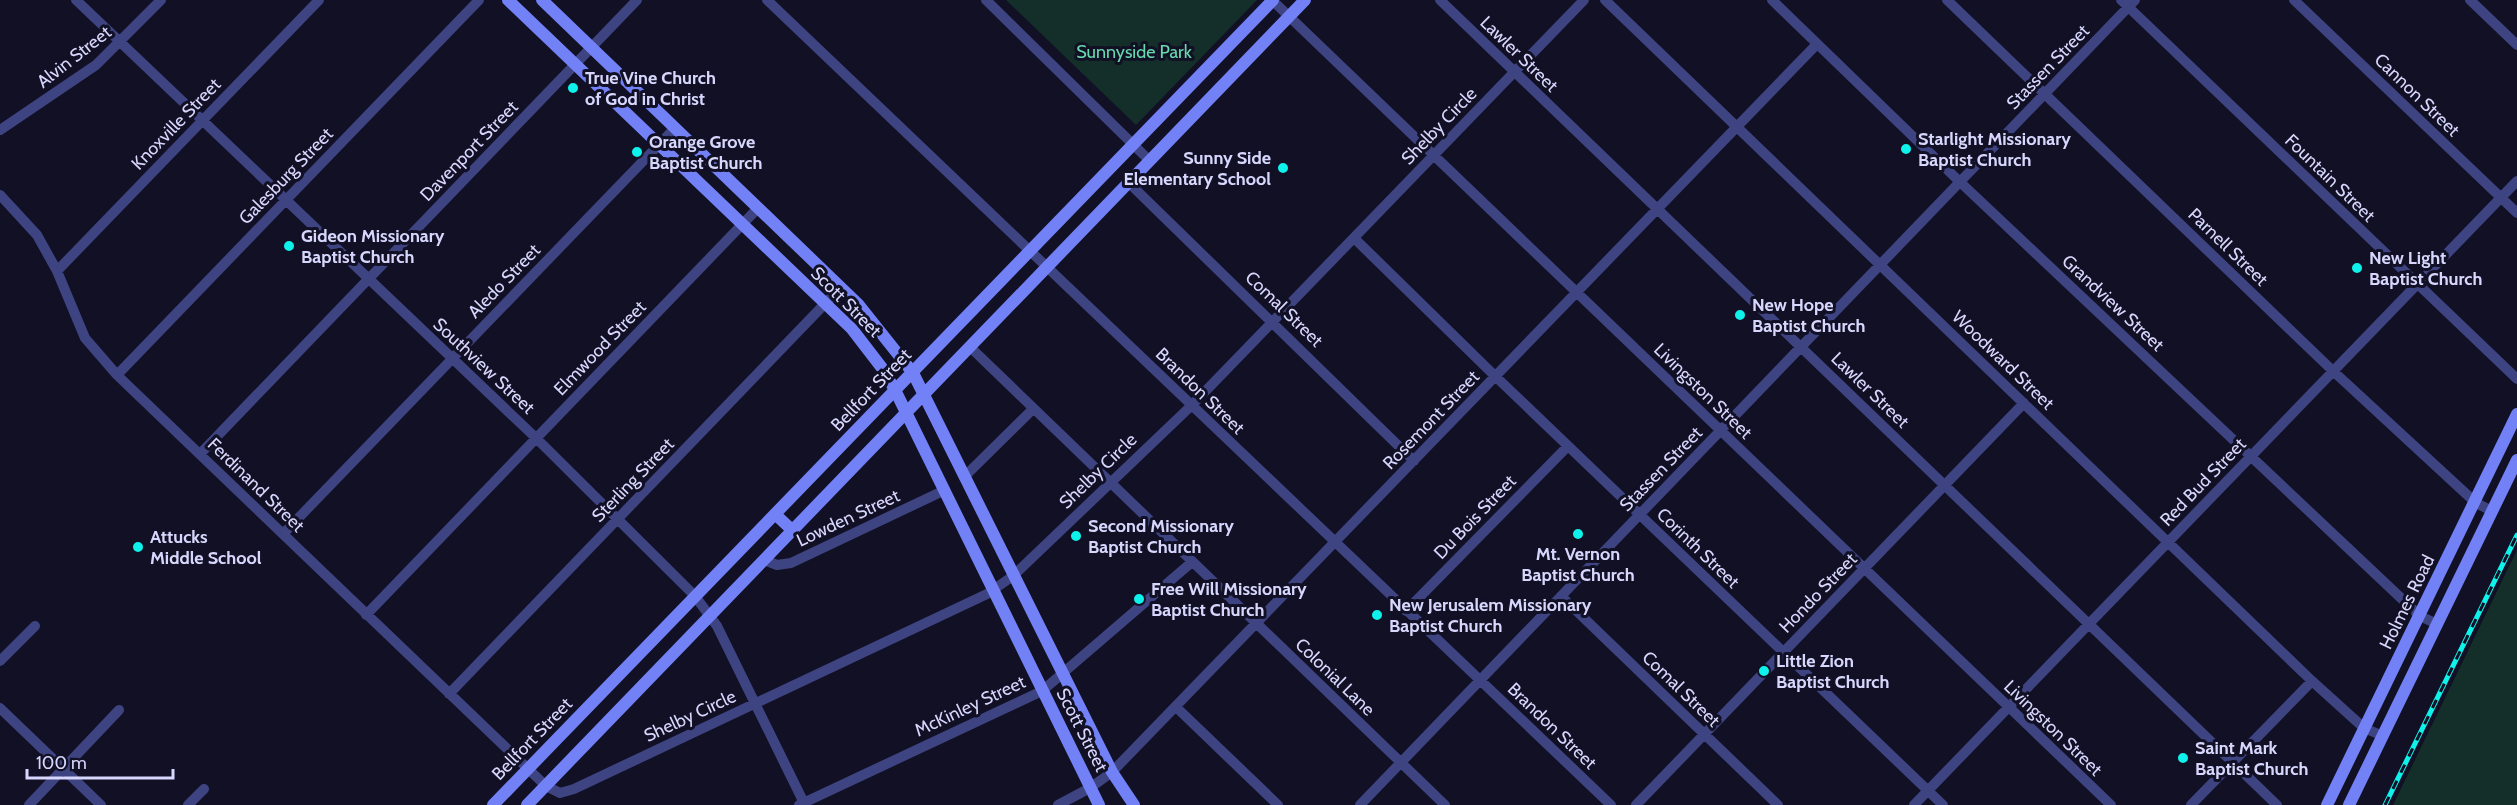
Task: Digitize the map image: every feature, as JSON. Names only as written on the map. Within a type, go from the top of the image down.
[{"type":"main road","name":"Scott Street","points":[[508,0],[868,348],[895,390],[1099,805]]},
{"type":"main road","name":"Scott Street","points":[[542,0],[841,287],[875,322],[913,373],[1112,772],[1134,805]]},
{"type":"main road","name":"Bellfort Street","points":[[493,805],[1273,0]]},
{"type":"main road","points":[[527,805],[1305,0]]},
{"type":"main road","name":"Holmes Road","points":[[2327,805],[2476,503],[2517,414]]},
{"type":"main road","name":"Holmes Road","points":[[2349,805],[2517,460]]},
{"type":"main road","points":[[775,514],[792,530]]},
{"type":"main road","points":[[611,684],[628,700]]},
{"type":"street","name":"Southview Street","points":[[76,0],[201,122],[536,438],[695,596],[710,614],[802,804]]},
{"type":"street","name":"Alvin Street","points":[[0,130],[78,79],[121,43],[161,0]]},
{"type":"street","name":"Knoxville Street","points":[[57,271],[319,0]]},
{"type":"street","name":"Galesburg Street","points":[[117,375],[479,0]]},
{"type":"street","name":"Davenport Street","points":[[200,454],[637,0]]},
{"type":"street","name":"Brandon Street","points":[[767,0],[1611,805]]},
{"type":"street","points":[[986,0],[1150,161]]},
{"type":"street","name":"Livingston Street","points":[[1273,0],[2110,805]]},
{"type":"street","name":"Lawler Street","points":[[1440,0],[2277,805]]},
{"type":"street","name":"Shelby Circle","points":[[546,786],[560,793],[566,792],[994,591],[1013,576],[1192,405],[1584,0]]},
{"type":"street","name":"Woodward Street","points":[[1605,0],[2312,681],[2364,728],[2383,736]]},
{"type":"street","name":"Grandview Street","points":[[1772,0],[2250,457],[2420,616],[2437,624]]},
{"type":"street","name":"Parnell Street","points":[[1947,0],[2333,371],[2476,503],[2492,512]]},
{"type":"street","name":"Cannon Street","points":[[2294,0],[2517,213]]},
{"type":"street","points":[[2470,0],[2517,45]]},
{"type":"street","name":"Stassen Street","points":[[1360,805],[2044,95],[2128,2]]},
{"type":"street","name":"Fountain Street","points":[[2128,2],[2517,379]]},
{"type":"street","name":"Rosemont Street","points":[[1058,805],[1090,788],[1112,772],[1817,44]]},
{"type":"street","name":"Aledo Street","points":[[283,534],[675,128]]},
{"type":"street","name":"Red Bud Street","points":[[1914,805],[2517,181]]},
{"type":"street","name":"Comal Street","points":[[1130,183],[1414,460]]},
{"type":"street","name":"Ferdinand Street","points":[[0,195],[37,235],[57,271],[85,338],[117,375],[528,770]]},
{"type":"street","name":"Elmwood Street","points":[[366,615],[758,208]]},
{"type":"street","name":"Corinth Street","points":[[1354,238],[1943,805]]},
{"type":"street","name":"Sterling Street","points":[[449,694],[841,287]]},
{"type":"street","name":"Colonial Lane","points":[[970,347],[1445,805]]},
{"type":"street","name":"Hondo Street","points":[[1636,805],[2024,403]]},
{"type":"street","points":[[964,477],[1033,409]]},
{"type":"street","name":"Du Bois Street","points":[[1406,611],[1568,446]]},
{"type":"street","name":"Lowden Street","points":[[764,560],[777,565],[791,562],[945,490]]},
{"type":"street","name":"McKinley Street","points":[[802,804],[1042,691],[1192,562]]},
{"type":"street","name":"Comal Street","points":[[1561,596],[1778,805]]},
{"type":"street","points":[[0,661],[35,626]]},
{"type":"street","points":[[2191,805],[2312,681]]},
{"type":"street","points":[[1176,707],[1278,805]]},
{"type":"street","points":[[0,708],[101,805]]},
{"type":"street","points":[[29,805],[119,710]]},
{"type":"street","points":[[528,770],[546,786]]},
{"type":"street","points":[[188,805],[204,789]]},
{"type":"green space","name":"Sunnyside Park","points":[[1006,0],[1257,0],[1136,125]]},
{"type":"green space","points":[[2517,550],[2517,805],[2393,805]]},
{"type":"railway","points":[[2385,805],[2517,535]]},
{"type":"place","name":"True Vine Church of God in Christ","points":[[573,88]]},
{"type":"place","name":"Starlight Missionary Baptist Church","points":[[1906,149]]},
{"type":"place","name":"Orange Grove Baptist Church","points":[[637,152]]},
{"type":"place","name":"Sunny Side Elementary School","points":[[1283,168]]},
{"type":"place","name":"Gideon Missionary Baptist Church","points":[[289,246]]},
{"type":"place","name":"New Light Baptist Church","points":[[2357,268]]},
{"type":"place","name":"New Hope Baptist Church","points":[[1740,315]]},
{"type":"place","name":"Mt. Vernon Baptist Church","points":[[1578,534]]},
{"type":"place","name":"Second Missionary Baptist Church","points":[[1076,536]]},
{"type":"place","name":"Attucks Middle School","points":[[138,547]]},
{"type":"place","name":"Free Will Missionary Baptist Church","points":[[1139,599]]},
{"type":"place","name":"New Jerusalem Missionary Baptist Church","points":[[1377,615]]},
{"type":"place","name":"Little Zion Baptist Church","points":[[1764,671]]},
{"type":"place","name":"Saint Mark Baptist Church","points":[[2183,758]]}]
